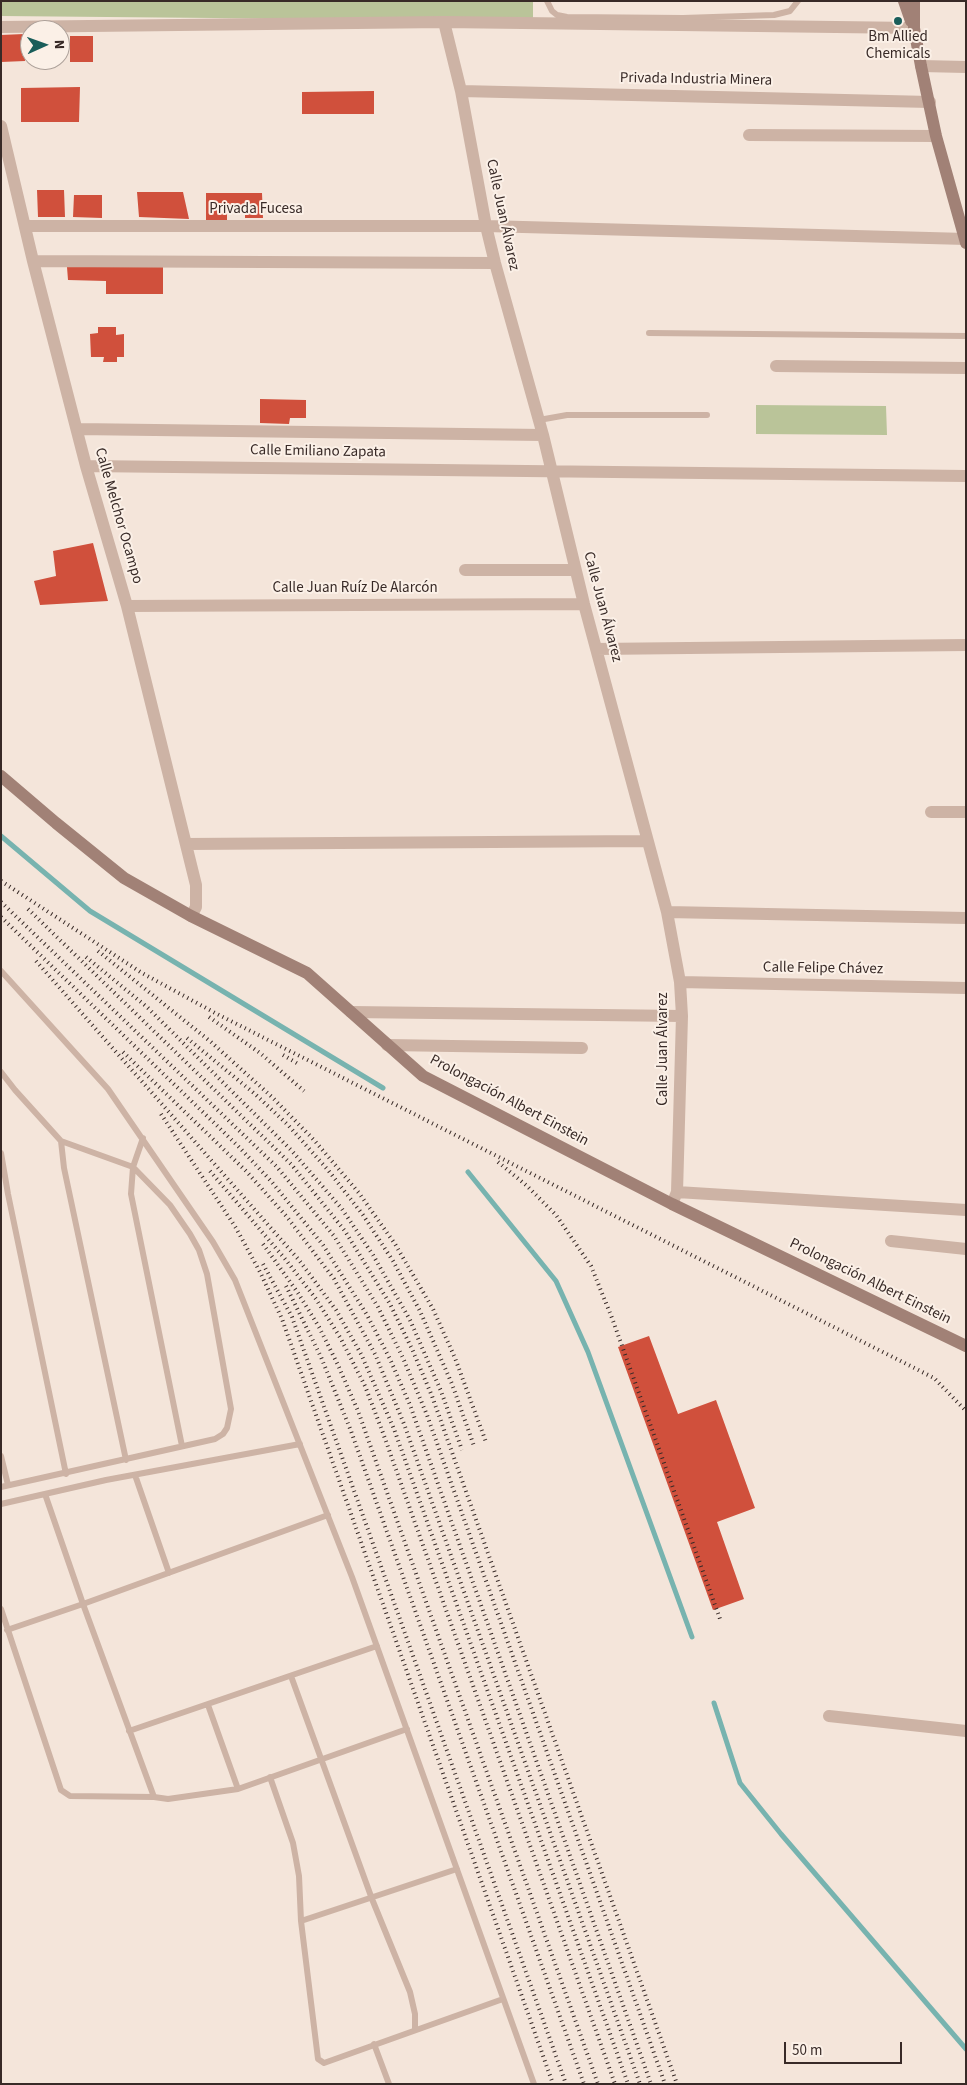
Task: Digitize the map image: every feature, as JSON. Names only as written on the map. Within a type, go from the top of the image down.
[{"type":"main road","points":[[904,1],[914,28],[936,136],[965,240]]},
{"type":"main road","points":[[914,1],[914,28]]},
{"type":"main road","name":"Prolongación Albert Einstein","points":[[1,776],[124,878],[191,916],[307,973],[423,1076],[672,1204],[966,1346]]},
{"type":"street","points":[[1,27],[444,22],[914,28]]},
{"type":"street","name":"Calle Juan Álvarez","points":[[444,22],[461,91],[486,226],[495,263],[543,435],[584,604],[646,841],[667,912],[680,982],[682,1016],[677,1192],[672,1204]]},
{"type":"street","points":[[921,66],[966,67]]},
{"type":"street","name":"Privada Industria Minera","points":[[461,91],[930,102]]},
{"type":"street","name":"Calle Melchor Ocampo","points":[[1,126],[33,261],[86,466],[127,606],[186,844],[197,894],[196,907],[191,916]]},
{"type":"street","points":[[749,135],[936,136]]},
{"type":"street","name":"Privada Fucesa","points":[[26,226],[486,226],[965,240]]},
{"type":"street","points":[[33,261],[495,263]]},
{"type":"street","points":[[776,366],[966,368]]},
{"type":"street","points":[[77,429],[543,435]]},
{"type":"street","name":"Calle Emiliano Zapata","points":[[86,466],[966,476]]},
{"type":"street","points":[[465,570],[576,570]]},
{"type":"street","name":"Calle Juan Ruíz De Alarcón","points":[[127,606],[584,604]]},
{"type":"street","points":[[596,649],[966,645]]},
{"type":"street","points":[[931,812],[966,812]]},
{"type":"street","points":[[186,844],[646,841]]},
{"type":"street","points":[[667,912],[966,918]]},
{"type":"street","name":"Calle Felipe Chávez","points":[[680,982],[966,988]]},
{"type":"street","points":[[351,1012],[682,1016]]},
{"type":"street","points":[[387,1045],[582,1048]]},
{"type":"street","points":[[677,1192],[966,1210]]},
{"type":"street","points":[[891,1241],[966,1248]]},
{"type":"street","points":[[829,1716],[966,1731]]},
{"type":"lane","points":[[547,1],[552,11],[557,15],[566,17],[683,18],[774,15],[790,11],[798,1]]},
{"type":"lane","points":[[649,333],[966,336]]},
{"type":"lane","points":[[538,420],[567,415],[707,414]]},
{"type":"lane","points":[[1,972],[108,1089],[213,1242],[235,1280],[328,1515],[377,1646],[534,2084]]},
{"type":"lane","points":[[1,1072],[61,1141],[133,1167],[170,1206],[190,1234],[199,1250],[207,1274],[230,1398],[230,1419],[223,1434],[208,1441],[66,1474],[4,1486],[1,1456]]},
{"type":"lane","points":[[143,1138],[133,1167],[130,1189],[182,1446]]},
{"type":"lane","points":[[61,1141],[64,1168],[126,1460]]},
{"type":"lane","points":[[1,1153],[66,1474]]},
{"type":"lane","points":[[1,1504],[135,1475],[300,1444]]},
{"type":"lane","points":[[135,1475],[169,1573]]},
{"type":"lane","points":[[44,1494],[154,1797]]},
{"type":"lane","points":[[8,1630],[328,1515]]},
{"type":"lane","points":[[1,1609],[61,1790],[64,1794],[70,1796],[154,1797],[168,1800],[238,1789],[407,1729]]},
{"type":"lane","points":[[129,1731],[377,1646]]},
{"type":"lane","points":[[291,1676],[372,1899],[410,1992],[415,2029]]},
{"type":"lane","points":[[208,1705],[238,1789]]},
{"type":"lane","points":[[270,1777],[293,1844],[299,1876],[301,1921],[318,2059],[324,2063],[503,1999]]},
{"type":"lane","points":[[301,1921],[372,1899],[457,1869]]},
{"type":"lane","points":[[374,2044],[389,2084]]},
{"type":"green space","points":[[1,1],[533,1],[533,21],[1,16]]},
{"type":"green space","points":[[756,405],[886,406],[887,435],[756,434]]},
{"type":"building","points":[[20,34],[20,61],[1,62],[1,35]]},
{"type":"building","points":[[70,36],[93,36],[93,62],[70,62]]},
{"type":"building","points":[[80,87],[79,122],[21,122],[21,88]]},
{"type":"building","points":[[374,91],[374,114],[302,114],[302,92]]},
{"type":"building","points":[[37,190],[64,190],[65,217],[38,217]]},
{"type":"building","points":[[137,192],[183,192],[189,219],[139,217]]},
{"type":"building","points":[[206,193],[262,193],[263,218],[245,218],[245,205],[227,206],[227,220],[206,220]]},
{"type":"building","points":[[74,195],[102,195],[102,218],[73,217]]},
{"type":"building","points":[[67,267],[163,267],[163,294],[106,294],[106,281],[68,280]]},
{"type":"building","points":[[98,327],[116,327],[116,335],[124,334],[124,357],[117,357],[117,362],[103,362],[104,357],[91,357],[90,334],[98,333]]},
{"type":"building","points":[[260,399],[306,400],[306,418],[290,418],[289,424],[260,423]]},
{"type":"building","points":[[93,543],[108,601],[40,605],[34,581],[56,576],[53,551]]},
{"type":"building","points":[[649,1336],[678,1414],[716,1400],[755,1508],[717,1522],[744,1599],[713,1610],[618,1347]]},
{"type":"waterway","points":[[1,836],[90,911],[383,1088]]},
{"type":"waterway","points":[[468,1172],[556,1281],[588,1352],[692,1637]]},
{"type":"waterway","points":[[714,1703],[740,1783],[781,1834],[966,2049]]},
{"type":"railway","points":[[1,881],[142,973],[217,1014],[934,1378],[966,1411]]},
{"type":"railway","points":[[1,902],[277,1167],[334,1236],[378,1307],[403,1358],[427,1415],[665,2084]]},
{"type":"railway","points":[[28,909],[291,1164],[345,1231],[390,1304],[432,1396],[677,2084]]},
{"type":"railway","points":[[1,917],[238,1146],[271,1181],[323,1245],[367,1315],[390,1359],[410,1405],[651,2084]]},
{"type":"railway","points":[[98,951],[211,1042],[272,1097],[314,1140],[359,1193],[395,1244],[433,1309],[455,1358],[486,1442]]},
{"type":"railway","points":[[86,957],[147,1007],[292,1151],[342,1209],[373,1255],[410,1320],[441,1391],[462,1450]]},
{"type":"railway","points":[[36,961],[299,1260],[336,1310],[361,1354],[394,1429],[628,2084]]},
{"type":"railway","points":[[209,1017],[260,1053],[304,1091]]},
{"type":"railway","points":[[187,1038],[255,1094],[288,1125],[328,1170],[363,1215],[393,1261],[420,1311],[452,1384],[474,1446]]},
{"type":"railway","points":[[123,1052],[247,1172],[287,1217],[334,1279],[375,1354],[404,1424],[640,2084]]},
{"type":"railway","points":[[283,1055],[300,1065]]},
{"type":"railway","points":[[161,1114],[236,1228],[260,1272],[282,1319],[553,2084]]},
{"type":"railway","points":[[498,1162],[526,1185],[556,1215],[591,1266],[612,1318],[720,1619]]},
{"type":"railway","points":[[210,1171],[286,1260],[316,1299],[341,1339],[365,1386],[615,2084]]},
{"type":"railway","points":[[263,1244],[298,1293],[319,1327],[358,1411],[598,2084]]},
{"type":"railway","points":[[263,1264],[292,1317],[566,2084]]},
{"type":"railway","points":[[286,1286],[321,1357],[351,1431],[584,2084]]},
{"type":"place","name":"Bm Allied Chemicals","points":[[898,21]]}]
